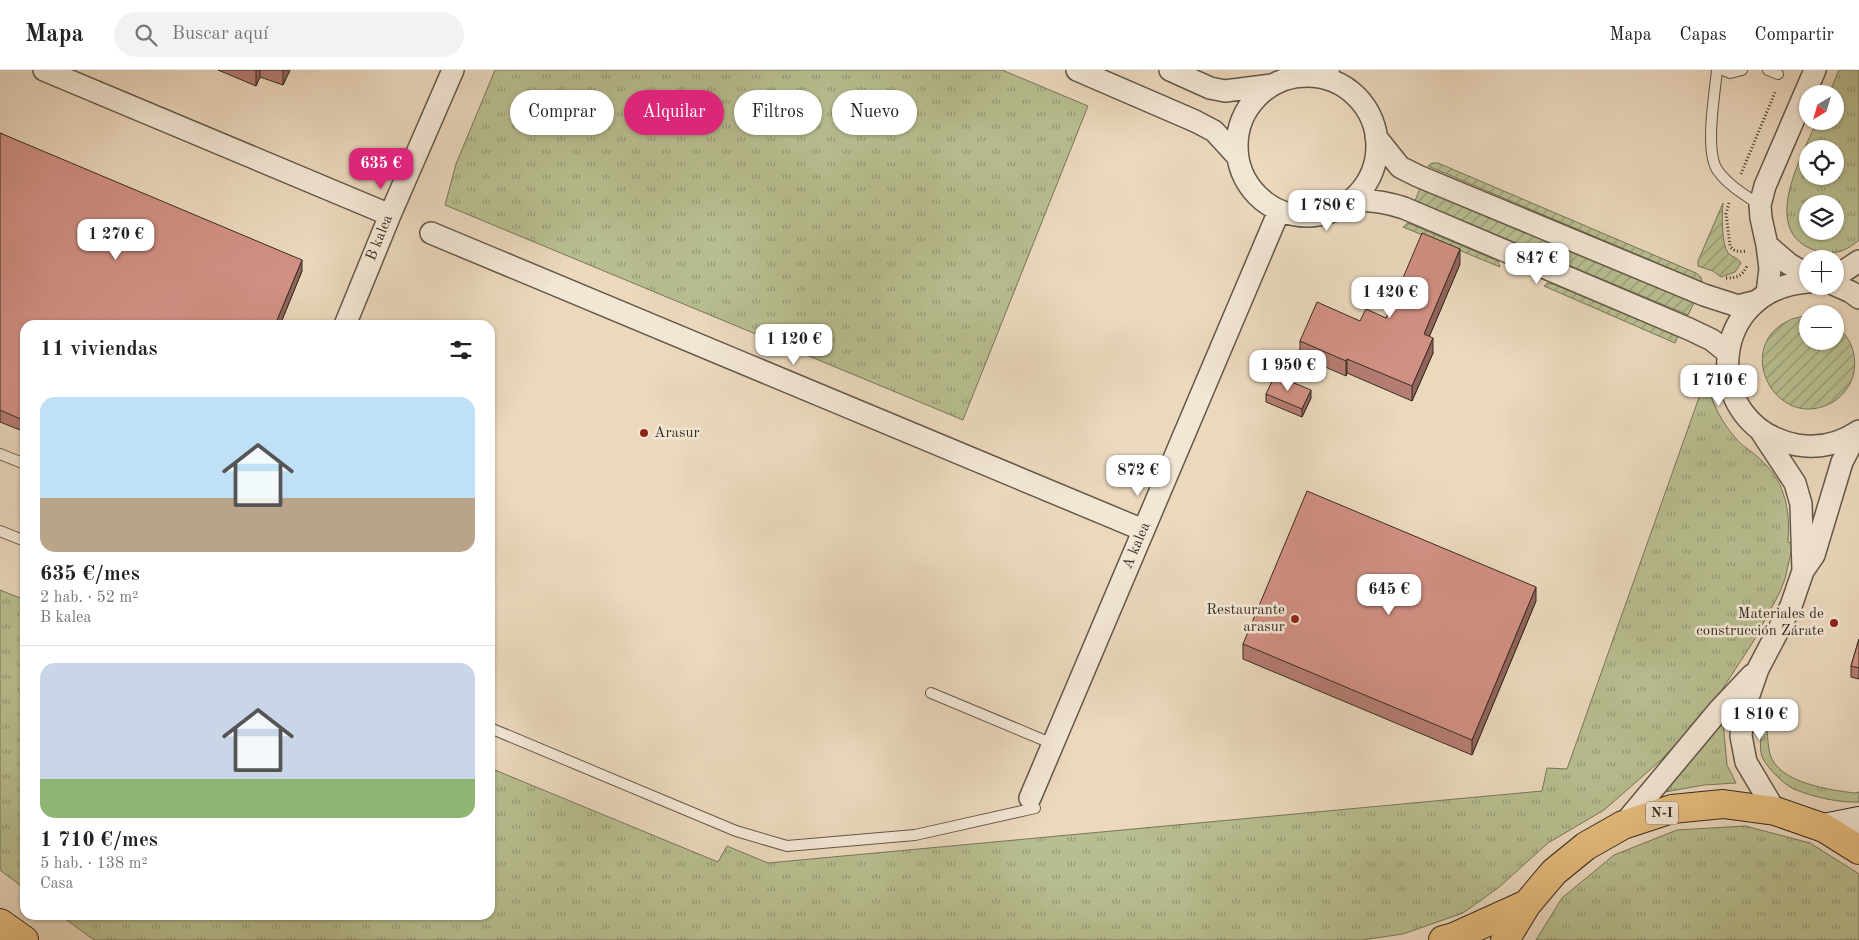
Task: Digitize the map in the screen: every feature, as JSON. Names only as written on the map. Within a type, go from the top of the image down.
[{"type":"highway","name":"N-I","points":[[1505,940],[1527,904],[1554,872],[1586,846],[1623,825],[1672,810],[1723,804],[1775,811],[1824,828],[1859,850]]},
{"type":"highway","points":[[1443,940],[1454,937],[1527,904]]},
{"type":"highway","points":[[0,923],[24,940]]},
{"type":"street","points":[[44,70],[390,215]]},
{"type":"street","name":"B kalea","points":[[347,320],[453,70]]},
{"type":"street","points":[[1078,70],[1214,131],[1237,156]]},
{"type":"street","points":[[1170,70],[1210,88],[1225,91],[1272,85],[1290,78],[1332,75],[1362,104],[1371,119],[1376,137],[1375,161],[1366,184],[1351,201],[1334,211],[1316,216],[1297,216],[1278,210],[1259,198],[1244,179],[1237,156],[1237,135],[1244,115],[1256,98],[1272,85]]},
{"type":"street","points":[[1803,571],[1801,504],[1795,483],[1760,430],[1745,415],[1734,396],[1728,375],[1728,353],[1732,334],[1742,317],[1761,298],[1770,269],[1767,245],[1760,218],[1760,205],[1766,186],[1816,70]]},
{"type":"street","points":[[1376,137],[1400,167],[1418,176],[1711,298],[1738,306],[1761,298],[1791,283],[1799,283]]},
{"type":"street","points":[[1351,201],[1388,202],[1404,208],[1689,329],[1712,340],[1728,353]]},
{"type":"street","name":"A kalea","points":[[1033,803],[1053,744],[1278,210]]},
{"type":"street","points":[[431,233],[1143,530]]},
{"type":"street","points":[[1767,245],[1789,264],[1799,270]]},
{"type":"street","points":[[1844,271],[1859,261]]},
{"type":"street","points":[[1844,289],[1859,298]]},
{"type":"street","points":[[1760,430],[1783,442],[1808,447],[1834,444],[1858,432]]},
{"type":"street","points":[[1775,811],[1746,762],[1741,736],[1744,709],[1758,669],[1791,606],[1803,571],[1814,555],[1842,462],[1858,432]]},
{"type":"street","points":[[1623,825],[1718,710],[1758,669]]},
{"type":"street","points":[[1824,828],[1859,821]]},
{"type":"lane","points":[[1718,70],[1710,144],[1716,169],[1731,185],[1760,205]]},
{"type":"lane","points":[[1723,70],[1730,73],[1742,70]]},
{"type":"lane","points":[[1768,70],[1778,74]]},
{"type":"lane","points":[[0,454],[20,462]]},
{"type":"lane","points":[[0,531],[20,539]]},
{"type":"lane","points":[[931,692],[1053,744]]},
{"type":"lane","points":[[495,730],[736,831],[787,846],[915,835],[1033,803]]},
{"type":"green space","points":[[495,70],[1002,70],[1088,106],[963,420],[445,205],[456,164]]},
{"type":"green space","points":[[1839,70],[1859,70],[1859,240],[1844,250],[1815,250],[1799,242],[1790,228],[1787,212],[1789,193],[1799,162],[1799,185],[1844,185],[1844,140],[1808,140],[1813,130],[1844,130],[1844,85],[1833,85]]},
{"type":"green space","points":[[1432,163],[1438,163],[1696,273],[1701,277],[1702,282],[1428,166]]},
{"type":"green space","points":[[1420,188],[1694,303],[1688,315],[1415,201]]},
{"type":"green space","points":[[1723,203],[1722,229],[1724,242],[1728,253],[1741,263],[1735,272],[1721,277],[1713,271],[1698,266],[1698,261]]},
{"type":"green space","points":[[1408,223],[1498,261],[1500,267],[1403,227]]},
{"type":"green space","points":[[1547,283],[1678,336],[1675,343],[1544,286]]},
{"type":"green space","points":[[1799,317],[1799,350],[1844,350],[1844,334],[1848,340],[1853,352],[1854,372],[1844,393],[1833,402],[1813,409],[1794,407],[1779,398],[1768,384],[1763,367],[1764,350],[1772,334],[1790,320]]},
{"type":"green space","points":[[1706,378],[1714,404],[1722,420],[1739,442],[1763,462],[1782,488],[1786,505],[1788,542],[1793,544],[1785,579],[1779,594],[1753,642],[1710,708],[1660,761],[1604,810],[1548,843],[1498,888],[1463,913],[1403,934],[1362,940],[94,940],[67,920],[495,920],[495,770],[718,862],[727,846],[768,863],[1542,791],[1547,768],[1567,769]]},
{"type":"green space","points":[[0,590],[20,598],[20,885],[0,870]]},
{"type":"green space","points":[[1723,722],[1727,765],[1736,783],[1704,785],[1665,792]]},
{"type":"green space","points":[[1761,731],[1767,731],[1770,754],[1775,764],[1783,772],[1819,787],[1859,792],[1859,802],[1843,802],[1809,795],[1785,784],[1763,759]]},
{"type":"green space","points":[[1745,826],[1810,843],[1859,874],[1859,940],[1536,940],[1562,898],[1614,855],[1677,830]]},
{"type":"building","points":[[0,133],[302,260],[277,320],[20,320],[20,419],[0,410]]},
{"type":"building","points":[[1422,233],[1460,249],[1424,334],[1433,338],[1412,386],[1300,341],[1317,302],[1360,321],[1366,309],[1386,318]]},
{"type":"building","points":[[1275,375],[1311,390],[1302,409],[1266,394]]},
{"type":"building","points":[[1307,491],[1536,587],[1472,740],[1243,644]]},
{"type":"building","points":[[1859,639],[1859,668],[1851,666]]},
{"type":"place","name":"Arasur","points":[[644,433]]},
{"type":"place","name":"Restaurante arasur","points":[[1295,619]]},
{"type":"place","name":"Materiales de construcción Zárate","points":[[1834,623]]}]
